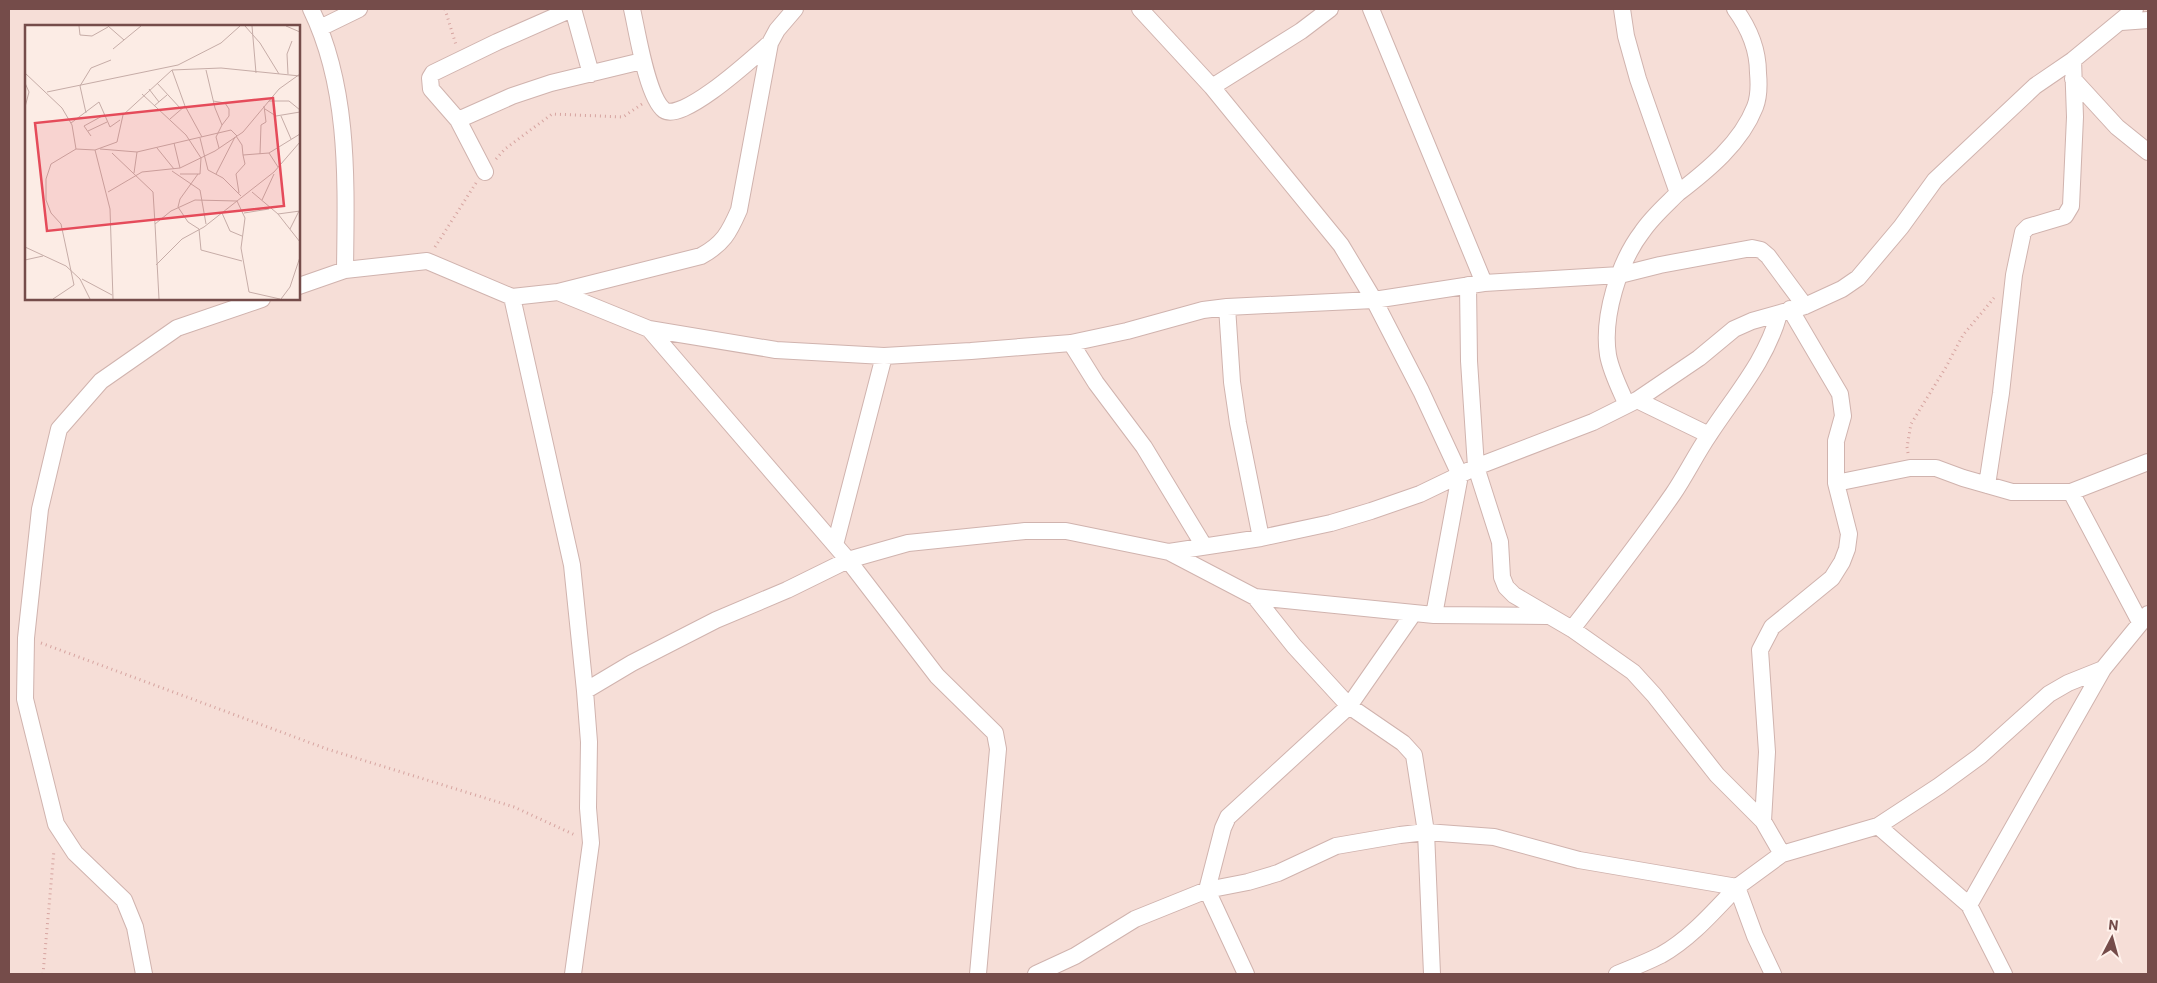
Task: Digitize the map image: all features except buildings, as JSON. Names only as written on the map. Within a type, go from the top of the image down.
[{"type":"street","points":[[311,9],[329,52],[338,94],[346,184],[345,270]]},
{"type":"street","points":[[320,28],[359,9]]},
{"type":"street","points":[[485,172],[458,120],[431,89],[430,78],[433,73],[573,9],[591,74]]},
{"type":"street","points":[[632,9],[642,61],[655,96],[663,109],[673,112],[679,111],[708,94],[770,43],[784,20],[795,9]]},
{"type":"street","points":[[1140,9],[1212,87],[1341,245],[1374,300],[1421,391],[1460,474],[1434,615]]},
{"type":"street","points":[[1371,9],[1484,283]]},
{"type":"street","points":[[1622,9],[1626,36],[1638,79],[1678,192]]},
{"type":"street","points":[[1709,435],[1632,402],[1612,370],[1608,347],[1612,297],[1620,275],[1641,232],[1678,192],[1708,170],[1730,148],[1755,107],[1759,89],[1758,58],[1749,30],[1735,9]]},
{"type":"street","points":[[1169,552],[1261,538],[1331,523],[1420,494],[1476,467],[1593,422],[1632,402],[1699,358],[1734,330],[1752,320],[1791,310],[1842,289],[1858,278],[1901,227],[1935,180],[2035,86],[2073,60],[2135,9]]},
{"type":"street","points":[[1212,87],[1301,32],[1325,10]]},
{"type":"street","points":[[2121,22],[2148,20]]},
{"type":"street","points":[[300,286],[345,270],[427,261],[512,297],[558,292],[701,256],[716,248],[730,231],[739,210],[770,43]]},
{"type":"street","points":[[1987,485],[2005,368],[2014,275],[2023,232],[2028,227],[2065,216],[2071,206],[2075,117],[2073,60]]},
{"type":"street","points":[[458,120],[512,96],[551,83],[642,61]]},
{"type":"street","points":[[2073,79],[2117,127],[2148,152]]},
{"type":"street","points":[[558,292],[649,329],[776,350],[884,356],[1071,343],[1127,331],[1203,310],[1228,307],[1374,300],[1484,283],[1620,275],[1660,265],[1752,248],[1761,250],[1768,256],[1791,310],[1840,394],[1843,416],[1836,441],[1836,483],[1849,534],[1847,549],[1842,562],[1832,578],[1772,627],[1760,650],[1767,752],[1763,821]]},
{"type":"street","points":[[1468,286],[1469,361],[1476,467],[1500,542],[1502,577],[1506,587],[1514,595],[1572,629],[1633,672],[1654,695],[1717,775],[1763,821],[1782,854]]},
{"type":"street","points":[[512,297],[572,565],[585,692],[589,742],[588,808],[591,842],[573,974]]},
{"type":"street","points":[[144,974],[135,927],[124,900],[75,853],[56,824],[25,699],[26,638],[40,510],[59,429],[101,381],[176,328],[259,300]]},
{"type":"street","points":[[1228,307],[1232,382],[1238,423],[1261,538]]},
{"type":"street","points":[[1572,629],[1660,512],[1709,435],[1741,391],[1773,335],[1791,310]]},
{"type":"street","points":[[649,329],[848,560],[937,676],[995,733],[997,738],[978,974]]},
{"type":"street","points":[[1071,343],[1096,383],[1144,448],[1204,546]]},
{"type":"street","points":[[834,545],[884,356]]},
{"type":"street","points":[[1836,483],[1910,468],[1941,468],[1962,478],[2012,492],[2071,492],[2148,462]]},
{"type":"street","points":[[1969,905],[2103,669],[2144,618],[2071,492]]},
{"type":"street","points":[[585,692],[632,663],[716,620],[787,590],[848,560],[908,543],[1025,531],[1066,530],[1169,552],[1255,597],[1413,614],[1549,616]]},
{"type":"street","points":[[1255,597],[1294,646],[1349,706],[1403,743],[1414,754],[1426,832],[1432,974]]},
{"type":"street","points":[[1246,974],[1207,890],[1223,828],[1228,817],[1349,706],[1413,614]]},
{"type":"street","points":[[1617,974],[1661,955],[1679,942],[1706,919],[1737,887],[1782,854],[1878,826],[1980,756],[2049,694],[2068,682],[2103,669]]},
{"type":"street","points":[[1878,826],[1969,905],[2004,974]]},
{"type":"street","points":[[1036,974],[1074,956],[1135,919],[1207,890],[1248,882],[1278,873],[1336,846],[1426,832],[1494,837],[1579,860],[1737,887]]},
{"type":"street","points":[[1737,887],[1755,936],[1774,974]]},
{"type":"path","points":[[445,9],[460,60]]},
{"type":"path","points":[[427,261],[470,190],[485,172],[505,149],[552,114],[623,117],[655,96]]},
{"type":"path","points":[[1910,468],[1907,447],[1911,424],[1963,335],[1995,298]]},
{"type":"path","points":[[26,638],[327,749],[514,807],[591,842]]},
{"type":"path","points":[[43,974],[56,824]]},
{"type":"shaded area","points":[[9,9],[2148,9],[2148,974],[9,974]]}]
